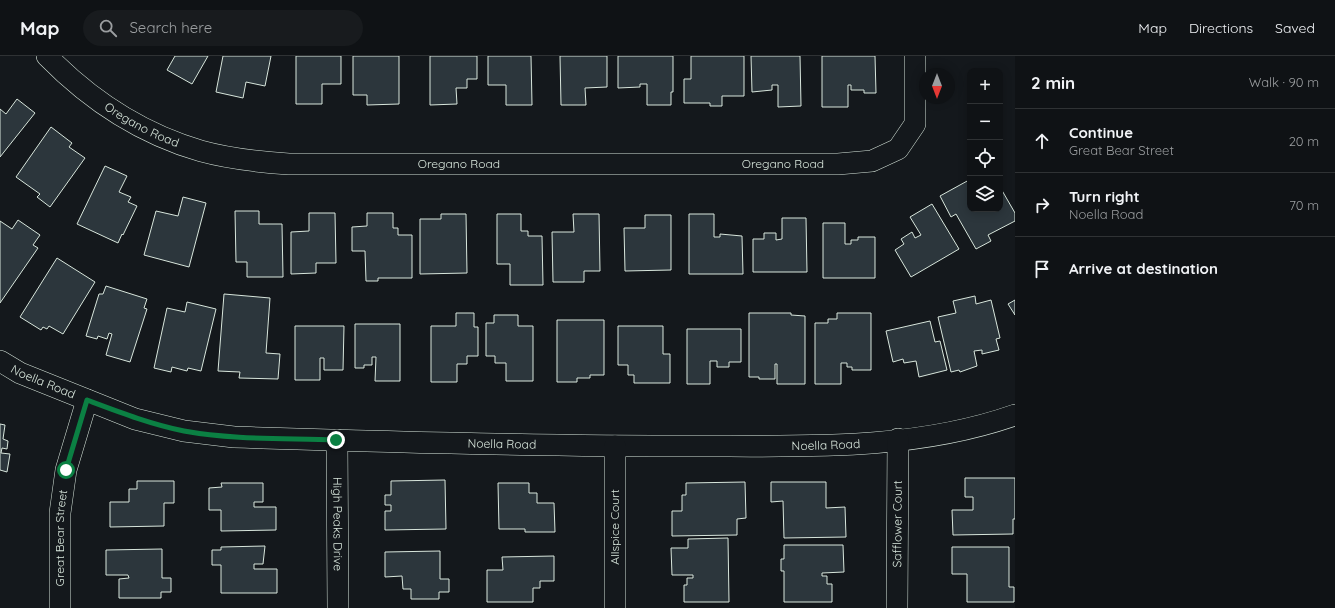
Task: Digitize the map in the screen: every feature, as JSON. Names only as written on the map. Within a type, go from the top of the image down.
[{"type":"street","name":"Oregano Road","points":[[47,56],[82,89],[120,116],[157,135],[201,151],[247,161],[289,164],[838,164],[872,161],[898,149],[915,124],[915,56]]},
{"type":"street","name":"Noella Road","points":[[0,361],[20,373],[136,419],[184,431],[234,437],[615,446],[847,445],[952,431],[1015,415]]},
{"type":"street","name":"Great Bear Street","points":[[60,608],[60,513],[66,470],[87,400]]},
{"type":"street","name":"Safflower Court","points":[[897,608],[898,439]]},
{"type":"street","name":"High Peaks Drive","points":[[336,440],[338,608]]},
{"type":"street","name":"Allspice Court","points":[[615,446],[615,608]]},
{"type":"building","points":[[175,56],[208,56],[192,84],[167,70]]},
{"type":"building","points":[[223,56],[271,56],[265,86],[246,82],[243,98],[216,92]]},
{"type":"building","points":[[296,56],[341,56],[341,84],[322,84],[322,104],[296,104]]},
{"type":"building","points":[[353,56],[399,56],[399,104],[367,105],[367,95],[353,95]]},
{"type":"building","points":[[430,56],[477,56],[477,79],[467,79],[467,88],[456,88],[457,104],[430,105]]},
{"type":"building","points":[[488,56],[531,56],[532,105],[506,105],[506,85],[488,85]]},
{"type":"building","points":[[560,56],[607,56],[607,87],[585,88],[586,105],[561,105]]},
{"type":"building","points":[[618,56],[673,56],[673,92],[671,92],[671,105],[647,105],[647,84],[640,84],[640,87],[618,88]]},
{"type":"building","points":[[691,56],[744,56],[744,96],[722,96],[722,106],[710,106],[710,103],[684,103],[684,79],[691,79]]},
{"type":"building","points":[[751,56],[800,56],[801,106],[778,107],[778,85],[772,85],[772,90],[752,92]]},
{"type":"building","points":[[822,56],[875,56],[876,93],[864,93],[864,90],[851,90],[851,85],[848,85],[848,107],[822,107]]},
{"type":"building","points":[[17,99],[35,113],[0,157],[0,109],[6,114]]},
{"type":"building","points":[[51,127],[72,143],[69,147],[85,158],[50,207],[37,197],[40,194],[16,177]]},
{"type":"building","points":[[105,166],[127,176],[119,192],[131,197],[128,202],[137,206],[118,243],[77,224]]},
{"type":"building","points":[[967,181],[967,212],[1003,212],[1003,192],[1015,213],[1015,221],[988,235],[991,241],[976,249],[956,214],[951,217],[940,196]]},
{"type":"building","points":[[183,197],[206,203],[189,267],[144,255],[156,211],[178,216]]},
{"type":"building","points":[[932,204],[959,249],[911,277],[895,250],[904,244],[901,239],[912,232],[915,238],[921,235],[910,217]]},
{"type":"building","points":[[235,211],[259,211],[259,224],[282,224],[283,277],[247,277],[247,262],[236,262]]},
{"type":"building","points":[[309,213],[335,213],[336,263],[316,263],[316,273],[291,274],[291,232],[309,231]]},
{"type":"building","points":[[367,213],[393,213],[393,228],[398,228],[398,235],[412,235],[412,278],[378,278],[378,281],[366,281],[365,251],[352,251],[352,227],[367,226]]},
{"type":"building","points":[[441,214],[466,214],[467,273],[420,274],[420,219],[441,219]]},
{"type":"building","points":[[497,214],[521,214],[521,231],[528,231],[528,236],[542,236],[543,285],[510,285],[510,264],[497,264]]},
{"type":"building","points":[[573,214],[599,214],[600,271],[584,271],[584,282],[553,282],[552,232],[574,232]]},
{"type":"building","points":[[689,214],[714,214],[714,237],[720,237],[720,234],[742,236],[743,274],[689,274]]},
{"type":"building","points":[[645,215],[671,215],[671,270],[625,271],[624,228],[645,228]]},
{"type":"building","points":[[782,218],[806,218],[807,272],[753,272],[753,239],[764,239],[764,233],[776,233],[776,240],[782,239]]},
{"type":"building","points":[[18,220],[40,235],[33,245],[38,248],[0,303],[0,221],[12,229]]},
{"type":"building","points":[[823,223],[845,223],[845,244],[851,244],[851,240],[858,240],[858,237],[875,237],[875,278],[823,278]]},
{"type":"building","points":[[57,258],[95,282],[63,334],[49,326],[47,329],[43,327],[41,330],[20,317]]},
{"type":"building","points":[[106,286],[147,299],[144,308],[147,309],[130,362],[106,355],[112,334],[109,333],[107,339],[98,336],[97,339],[86,336],[99,294],[103,294]]},
{"type":"building","points":[[224,294],[270,298],[266,353],[280,354],[278,379],[239,378],[240,372],[218,371]]},
{"type":"building","points":[[975,296],[976,304],[991,300],[1000,338],[996,339],[999,350],[982,354],[982,350],[974,351],[977,366],[960,372],[959,370],[951,372],[938,317],[956,313],[953,301]]},
{"type":"building","points":[[1015,300],[1015,315],[1008,304]]},
{"type":"building","points":[[187,302],[216,309],[201,371],[188,368],[187,371],[172,367],[171,372],[154,368],[167,308],[185,312]]},
{"type":"building","points":[[456,313],[474,313],[474,327],[478,327],[478,356],[467,356],[467,364],[457,364],[457,382],[431,382],[431,326],[456,326]]},
{"type":"building","points":[[749,313],[791,313],[791,315],[805,316],[805,384],[777,384],[777,364],[775,364],[775,379],[759,379],[759,377],[749,377]]},
{"type":"building","points":[[837,313],[871,313],[871,370],[852,370],[852,367],[847,367],[847,363],[841,363],[841,384],[815,384],[815,323],[828,323],[828,319],[837,319]]},
{"type":"building","points":[[494,315],[518,315],[518,326],[533,326],[533,381],[506,381],[506,363],[495,363],[495,356],[486,356],[486,323],[494,323]]},
{"type":"building","points":[[557,320],[604,320],[604,375],[590,375],[590,378],[577,378],[577,382],[557,382]]},
{"type":"building","points":[[930,321],[935,342],[940,341],[947,370],[919,377],[916,361],[904,363],[903,359],[893,362],[886,331]]},
{"type":"building","points":[[355,324],[400,324],[400,381],[375,381],[376,357],[372,357],[372,365],[364,365],[364,368],[355,368]]},
{"type":"building","points":[[295,326],[344,326],[343,370],[324,370],[324,358],[320,358],[320,380],[295,380]]},
{"type":"building","points":[[618,326],[663,326],[663,354],[670,354],[670,383],[634,383],[634,375],[628,375],[628,365],[618,365]]},
{"type":"building","points":[[687,329],[741,329],[741,362],[729,362],[729,367],[717,367],[717,361],[710,361],[710,384],[687,384]]},
{"type":"building","points":[[0,424],[5,425],[3,439],[8,441],[7,449],[2,448],[1,453],[10,454],[7,472],[0,470]]},
{"type":"building","points":[[965,478],[1015,478],[1015,519],[1013,519],[1013,534],[953,535],[952,510],[973,510],[973,497],[965,497]]},
{"type":"building","points":[[445,480],[446,529],[385,530],[385,511],[391,511],[391,505],[385,505],[385,495],[391,495],[391,481]]},
{"type":"building","points":[[137,481],[174,481],[174,503],[164,503],[164,526],[110,527],[110,502],[129,502],[129,489],[137,489]]},
{"type":"building","points":[[745,482],[746,518],[737,519],[737,535],[672,536],[672,511],[682,511],[682,495],[686,495],[686,483]]},
{"type":"building","points":[[771,482],[826,482],[826,508],[845,507],[846,537],[784,538],[783,501],[771,502]]},
{"type":"building","points":[[221,483],[263,483],[263,502],[254,502],[254,507],[276,507],[276,530],[221,531],[221,510],[209,510],[209,488],[222,487]]},
{"type":"building","points":[[498,483],[529,483],[529,493],[537,493],[537,503],[554,503],[555,532],[525,532],[525,529],[499,529]]},
{"type":"building","points":[[728,538],[729,602],[684,602],[684,585],[687,585],[687,578],[693,578],[693,575],[672,575],[671,548],[688,548],[688,539]]},
{"type":"building","points":[[784,545],[843,545],[844,572],[822,573],[822,576],[827,576],[827,584],[832,584],[832,602],[784,602],[784,571],[781,571],[781,559],[784,559]]},
{"type":"building","points":[[265,546],[263,564],[254,564],[254,569],[277,569],[277,593],[221,593],[221,565],[212,565],[212,550],[221,550],[221,547]]},
{"type":"building","points":[[952,547],[1009,547],[1009,587],[1014,587],[1014,602],[967,602],[967,574],[952,574]]},
{"type":"building","points":[[162,549],[162,578],[171,578],[171,592],[161,592],[161,598],[119,598],[119,579],[129,578],[128,575],[106,575],[106,550]]},
{"type":"building","points":[[440,551],[440,579],[449,579],[449,592],[439,592],[439,599],[411,599],[411,589],[403,589],[402,576],[385,577],[385,552]]},
{"type":"building","points":[[554,556],[554,581],[540,581],[540,588],[533,588],[533,602],[487,602],[487,570],[503,570],[502,557]]},
{"type":"route","points":[[66,470],[87,400],[136,419],[184,431],[234,437],[336,440]]}]
